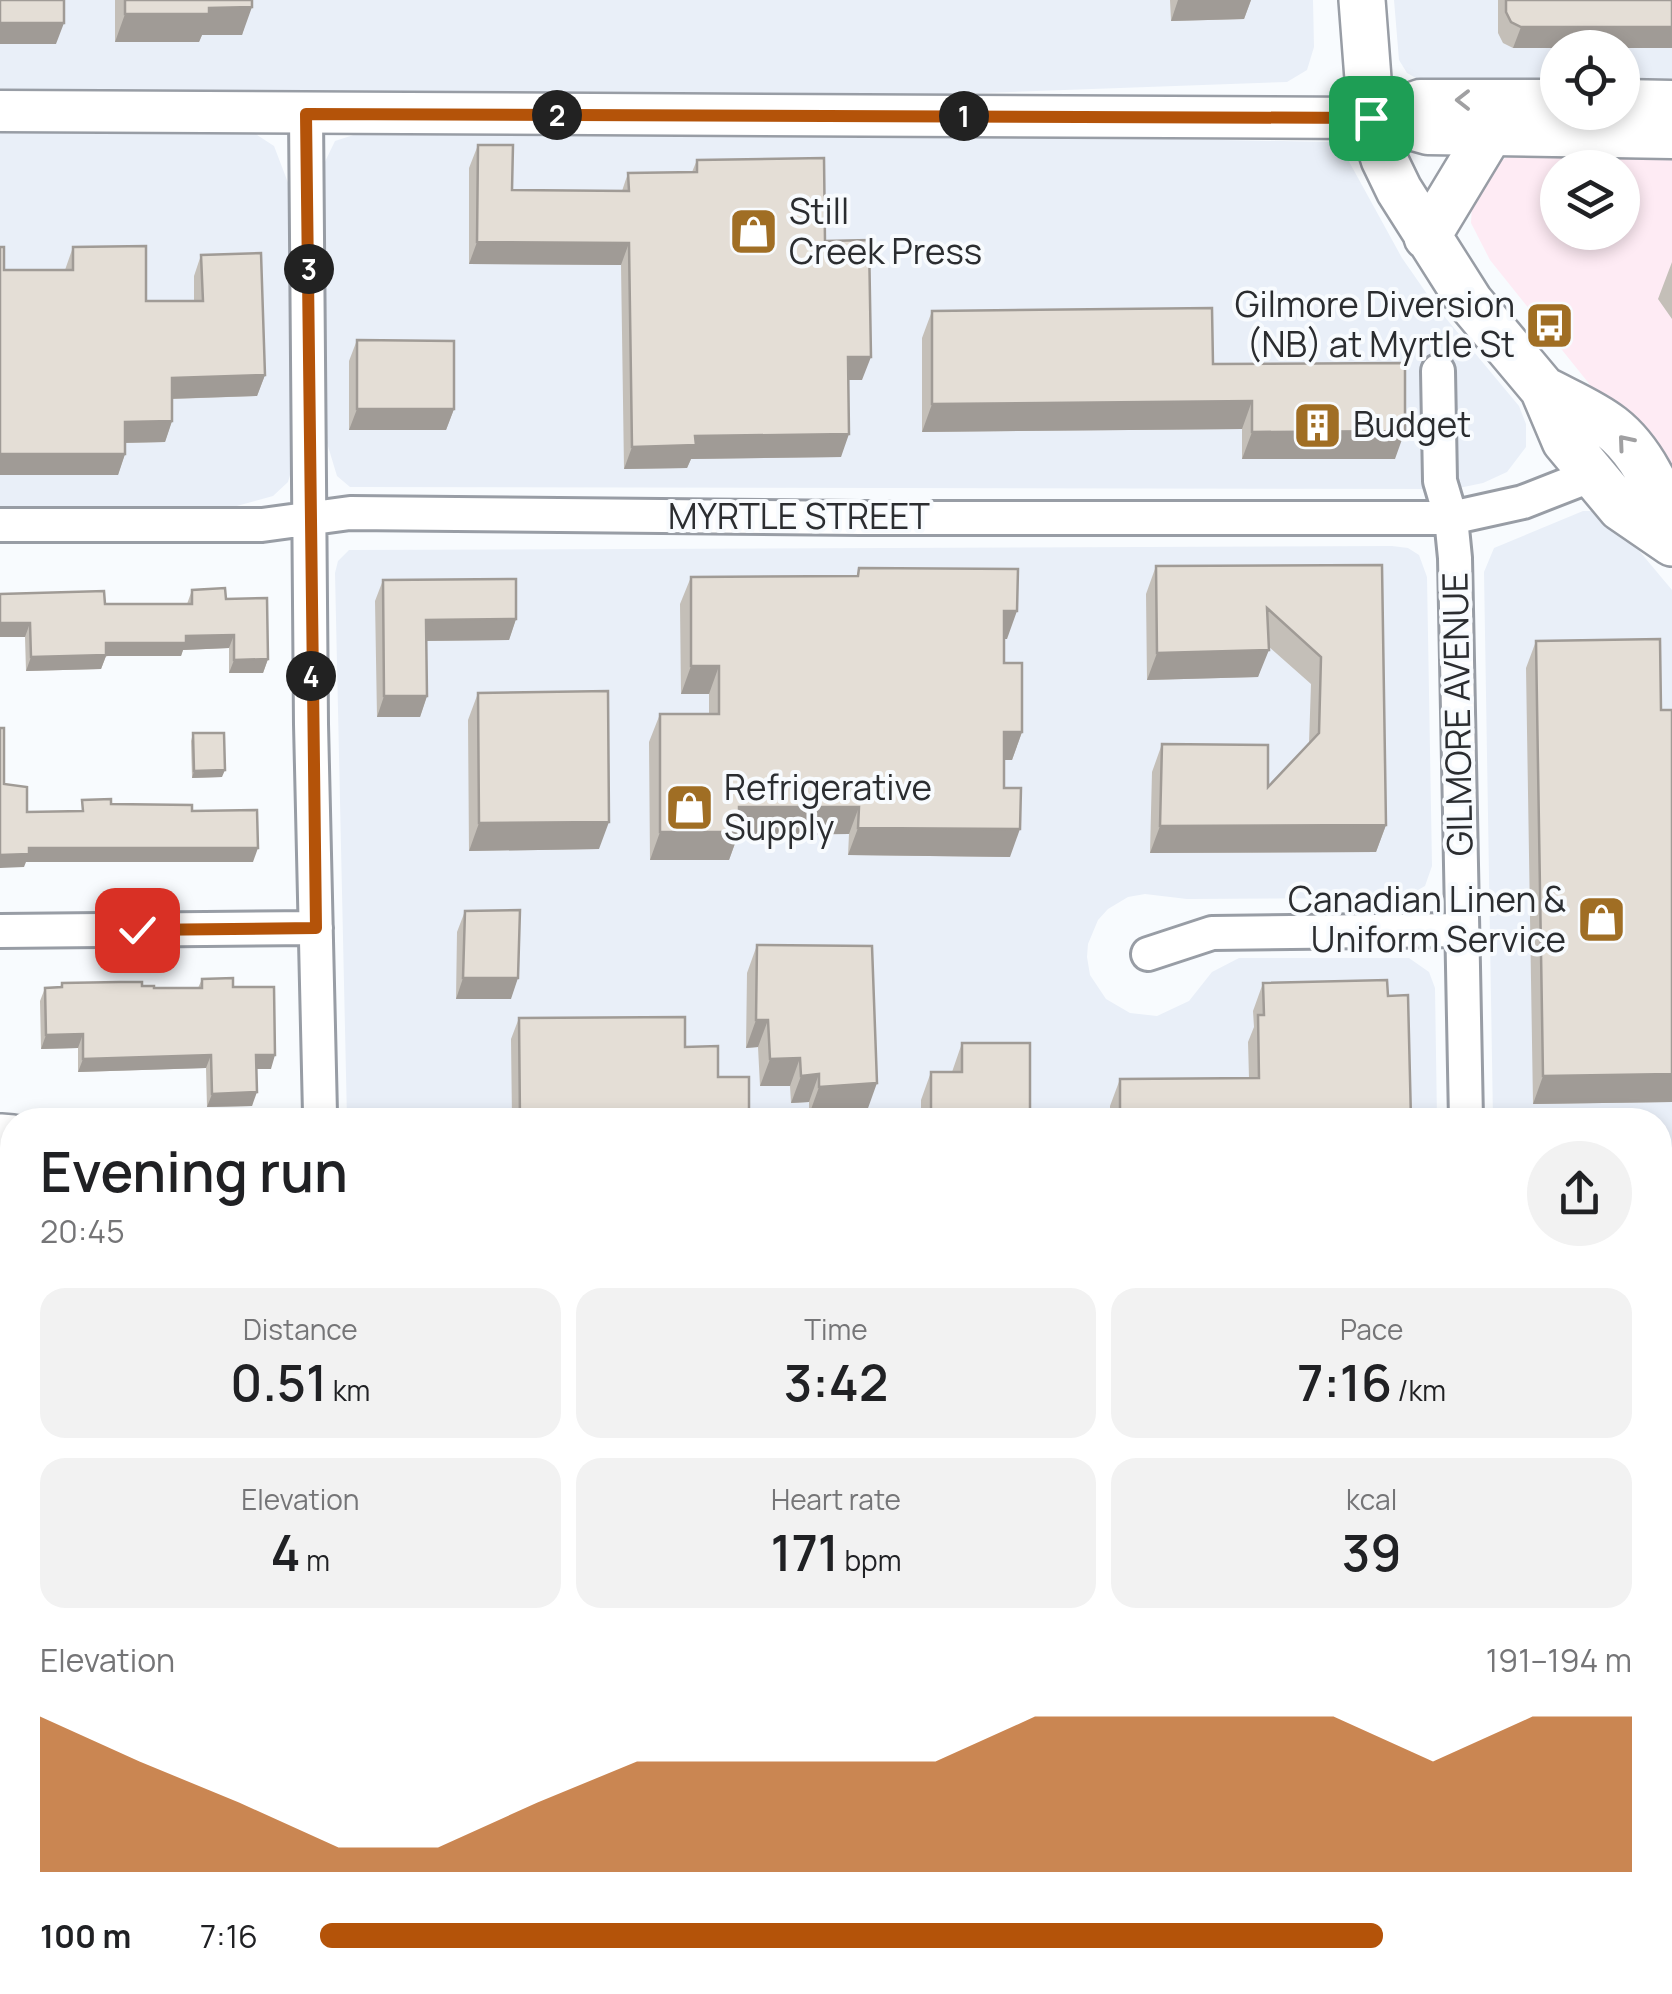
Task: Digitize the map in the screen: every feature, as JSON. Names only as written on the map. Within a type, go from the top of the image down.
[{"type":"main road","points":[[1362,0],[1371,118],[1384,159],[1427,237],[1470,302],[1543,389],[1565,441],[1592,475],[1621,508],[1672,543]]},
{"type":"main road","points":[[1427,237],[1488,136]]},
{"type":"main road","points":[[1543,389],[1612,428],[1638,457],[1660,491],[1672,526]]},
{"type":"street","points":[[1371,118],[1420,100],[1540,100]]},
{"type":"street","points":[[1640,100],[1672,100]]},
{"type":"street","points":[[0,111],[1371,118],[1428,134],[1672,138]]},
{"type":"street","points":[[306,114],[312,519],[309,567],[321,1108]]},
{"type":"street","name":"GILMORE AVENUE","points":[[1438,370],[1440,481],[1452,518],[1456,558],[1466,1108]]},
{"type":"street","name":"MYRTLE STREET","points":[[0,524],[262,525],[350,512],[860,518],[1452,518],[1522,502],[1592,475]]},
{"type":"street","points":[[0,932],[316,928]]},
{"type":"street","points":[[1148,954],[1187,938],[1212,933],[1461,930]]},
{"type":"shaded area","points":[[0,0],[1313,0],[1314,47],[1307,70],[1287,82],[759,101],[0,96]]},
{"type":"shaded area","points":[[1394,0],[1672,0],[1672,86],[1640,86],[1640,30],[1540,30],[1540,86],[1425,83],[1407,73],[1399,60]]},
{"type":"shaded area","points":[[0,126],[251,131],[274,146],[290,188],[294,461],[288,482],[273,496],[233,507],[0,507]]},
{"type":"shaded area","points":[[369,130],[1329,142],[1346,156],[1402,258],[1434,304],[1519,406],[1526,424],[1526,447],[1507,472],[1483,483],[1454,489],[350,487],[337,476],[324,433],[321,170],[335,141]]},
{"type":"shaded area","points":[[1672,150],[1672,494],[1623,426],[1490,260],[1471,223],[1472,204],[1493,165],[1511,155],[1540,154],[1540,250],[1640,250],[1640,151]]},
{"type":"shaded area","points":[[1583,511],[1598,511],[1615,522],[1672,590],[1672,1108],[1493,1108],[1484,572],[1494,548]]},
{"type":"shaded area","points":[[1408,548],[1419,555],[1427,577],[1432,866],[1425,886],[1404,898],[1187,899],[1145,894],[1128,897],[1098,920],[1087,957],[1090,975],[1106,999],[1130,1013],[1157,1016],[1189,1001],[1212,972],[1239,958],[1409,958],[1429,972],[1435,988],[1437,1108],[347,1108],[335,573],[338,561],[349,550]]},
{"type":"building","points":[[0,0],[64,0],[64,23],[0,23]]},
{"type":"building","points":[[125,0],[252,0],[252,7],[209,8],[209,14],[125,14]]},
{"type":"building","points":[[1506,0],[1672,0],[1672,27],[1521,27],[1511,22]]},
{"type":"building","points":[[478,145],[513,145],[512,190],[629,191],[628,173],[697,172],[697,160],[824,158],[825,241],[869,240],[871,357],[848,357],[849,434],[695,436],[696,445],[632,447],[629,243],[477,242]]},
{"type":"building","points":[[146,246],[146,301],[203,301],[201,255],[261,253],[265,375],[172,378],[172,421],[125,422],[125,454],[0,454],[0,247],[4,247],[4,270],[73,270],[73,247]]},
{"type":"building","points":[[1212,308],[1213,364],[1405,363],[1405,431],[1252,432],[1252,401],[932,404],[932,311]]},
{"type":"building","points":[[357,340],[454,341],[454,409],[357,409]]},
{"type":"building","points":[[1382,565],[1386,825],[1160,826],[1162,744],[1268,745],[1268,787],[1319,733],[1321,657],[1267,608],[1269,650],[1157,653],[1156,566]]},
{"type":"building","points":[[859,568],[1018,569],[1017,611],[1004,611],[1004,663],[1022,663],[1022,732],[1004,732],[1004,788],[1021,788],[1020,829],[858,828],[859,807],[739,807],[739,832],[660,832],[660,714],[719,714],[719,666],[691,666],[691,577],[858,576]]},
{"type":"building","points":[[516,579],[516,619],[426,620],[427,696],[384,696],[383,580]]},
{"type":"building","points":[[225,588],[226,599],[267,598],[268,659],[234,660],[234,635],[186,636],[186,643],[106,643],[106,655],[31,657],[30,623],[0,623],[0,594],[104,591],[105,604],[192,604],[192,590]]},
{"type":"building","name":"Canadian Linen & Uniform Service","points":[[1660,639],[1661,710],[1672,710],[1672,1074],[1543,1076],[1536,641]]},
{"type":"building","points":[[608,691],[609,822],[479,823],[478,693]]},
{"type":"building","points":[[0,728],[4,728],[4,784],[27,787],[27,812],[83,811],[82,800],[111,799],[111,804],[192,805],[192,811],[257,810],[258,848],[29,848],[29,854],[0,855]]},
{"type":"building","points":[[193,733],[224,733],[225,770],[194,771]]},
{"type":"building","points":[[520,910],[518,978],[463,978],[465,911]]},
{"type":"building","points":[[757,945],[872,946],[877,1083],[819,1087],[819,1074],[801,1076],[800,1058],[770,1059],[768,1020],[756,1020]]},
{"type":"building","points":[[233,978],[233,987],[274,987],[275,1055],[256,1055],[257,1092],[212,1094],[211,1055],[83,1059],[83,1034],[46,1035],[45,988],[62,987],[62,983],[142,982],[142,986],[154,988],[202,988],[202,979]]},
{"type":"building","points":[[1387,980],[1388,996],[1408,995],[1411,1108],[1120,1108],[1120,1079],[1259,1078],[1258,1015],[1264,1015],[1263,983]]},
{"type":"building","points":[[685,1017],[685,1047],[718,1046],[718,1077],[749,1077],[749,1108],[520,1108],[519,1018]]},
{"type":"building","points":[[962,1043],[1030,1043],[1030,1108],[931,1108],[931,1072],[962,1072]]},
{"type":"place","name":"Still Creek Press","points":[[754,232]]},
{"type":"place","name":"Gilmore Diversion (NB) at Myrtle St","points":[[1550,325]]},
{"type":"place","name":"Budget","points":[[1318,425]]},
{"type":"place","name":"Refrigerative Supply","points":[[689,808]]},
{"type":"place","name":"Canadian Linen & Uniform Service","points":[[1601,920]]},
{"type":"route","points":[[137,930],[316,928],[306,114],[1371,118]]}]
